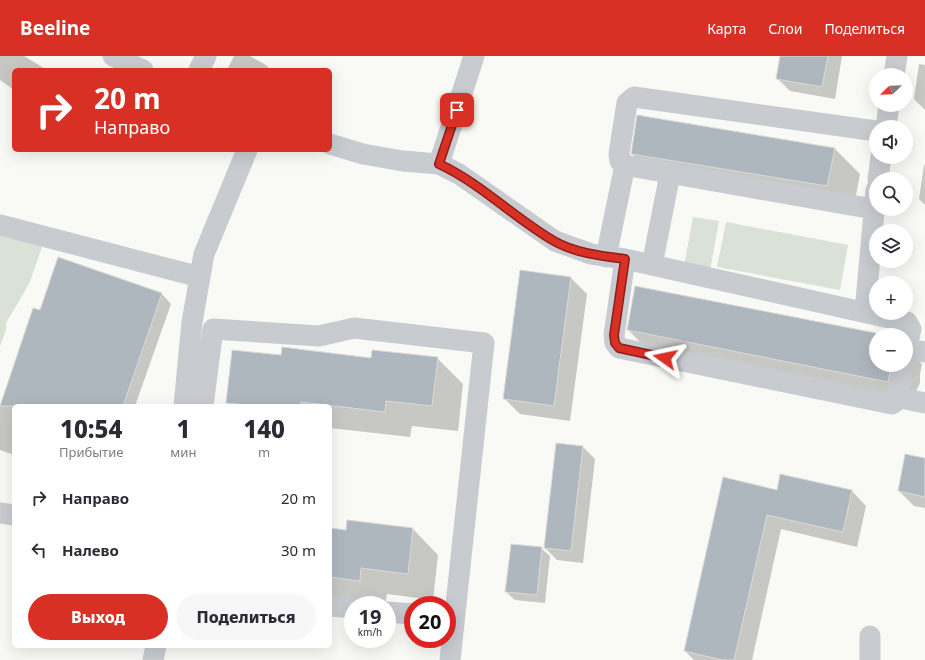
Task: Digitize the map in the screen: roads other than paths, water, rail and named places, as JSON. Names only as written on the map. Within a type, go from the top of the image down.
[{"type":"street","points":[[113,56],[140,68]]},
{"type":"street","points":[[200,68],[206,56]]},
{"type":"street","points":[[439,164],[474,56]]},
{"type":"street","points":[[895,68],[897,56]]},
{"type":"street","points":[[869,130],[634,96],[627,103],[619,154],[620,161],[624,165],[670,174],[869,199]]},
{"type":"street","points":[[332,145],[363,154],[404,161],[439,164],[459,174],[555,241],[591,254],[652,265],[865,312],[907,322],[910,328]]},
{"type":"street","points":[[184,404],[192,322],[204,254],[246,152]]},
{"type":"street","points":[[624,165],[615,258],[614,335],[615,343],[619,348],[892,404],[896,401],[901,372]]},
{"type":"street","points":[[652,265],[670,174]]},
{"type":"street","points":[[865,312],[873,216]]},
{"type":"street","points":[[0,225],[200,276]]},
{"type":"street","points":[[203,404],[213,330],[319,336],[354,328],[484,343],[453,596]]},
{"type":"street","points":[[913,351],[925,352]]},
{"type":"street","points":[[896,397],[925,403]]},
{"type":"street","points":[[0,513],[12,515]]},
{"type":"street","points":[[332,606],[344,607]]},
{"type":"street","points":[[870,636],[870,660]]},
{"type":"street","points":[[153,660],[156,648]]},
{"type":"street","points":[[450,648],[450,660]]}]
